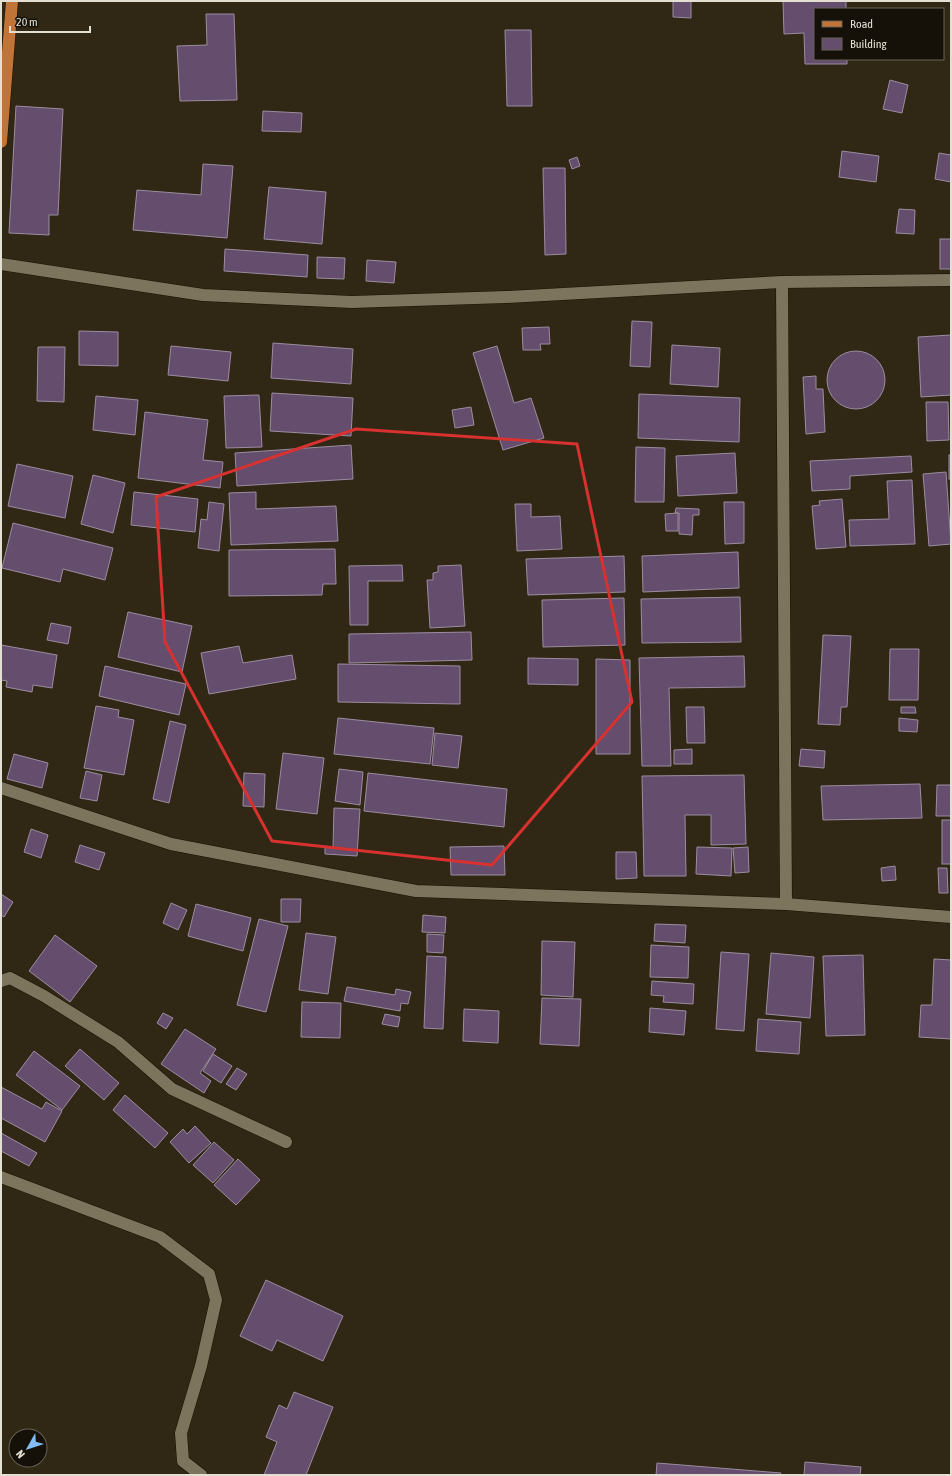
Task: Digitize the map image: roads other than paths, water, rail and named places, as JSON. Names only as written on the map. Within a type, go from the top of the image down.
[{"type":"main road","points":[[1,142],[12,1]]},
{"type":"street","points":[[1,264],[203,295],[352,302],[782,282],[951,280]]},
{"type":"street","points":[[782,282],[786,904]]},
{"type":"street","points":[[1,788],[171,844],[416,891],[786,904],[951,917]]},
{"type":"street","points":[[1,981],[10,978],[44,996],[118,1042],[172,1089],[286,1142]]},
{"type":"street","points":[[1,1177],[160,1237],[209,1274],[216,1300],[201,1366],[181,1433],[183,1461],[201,1475]]}]
